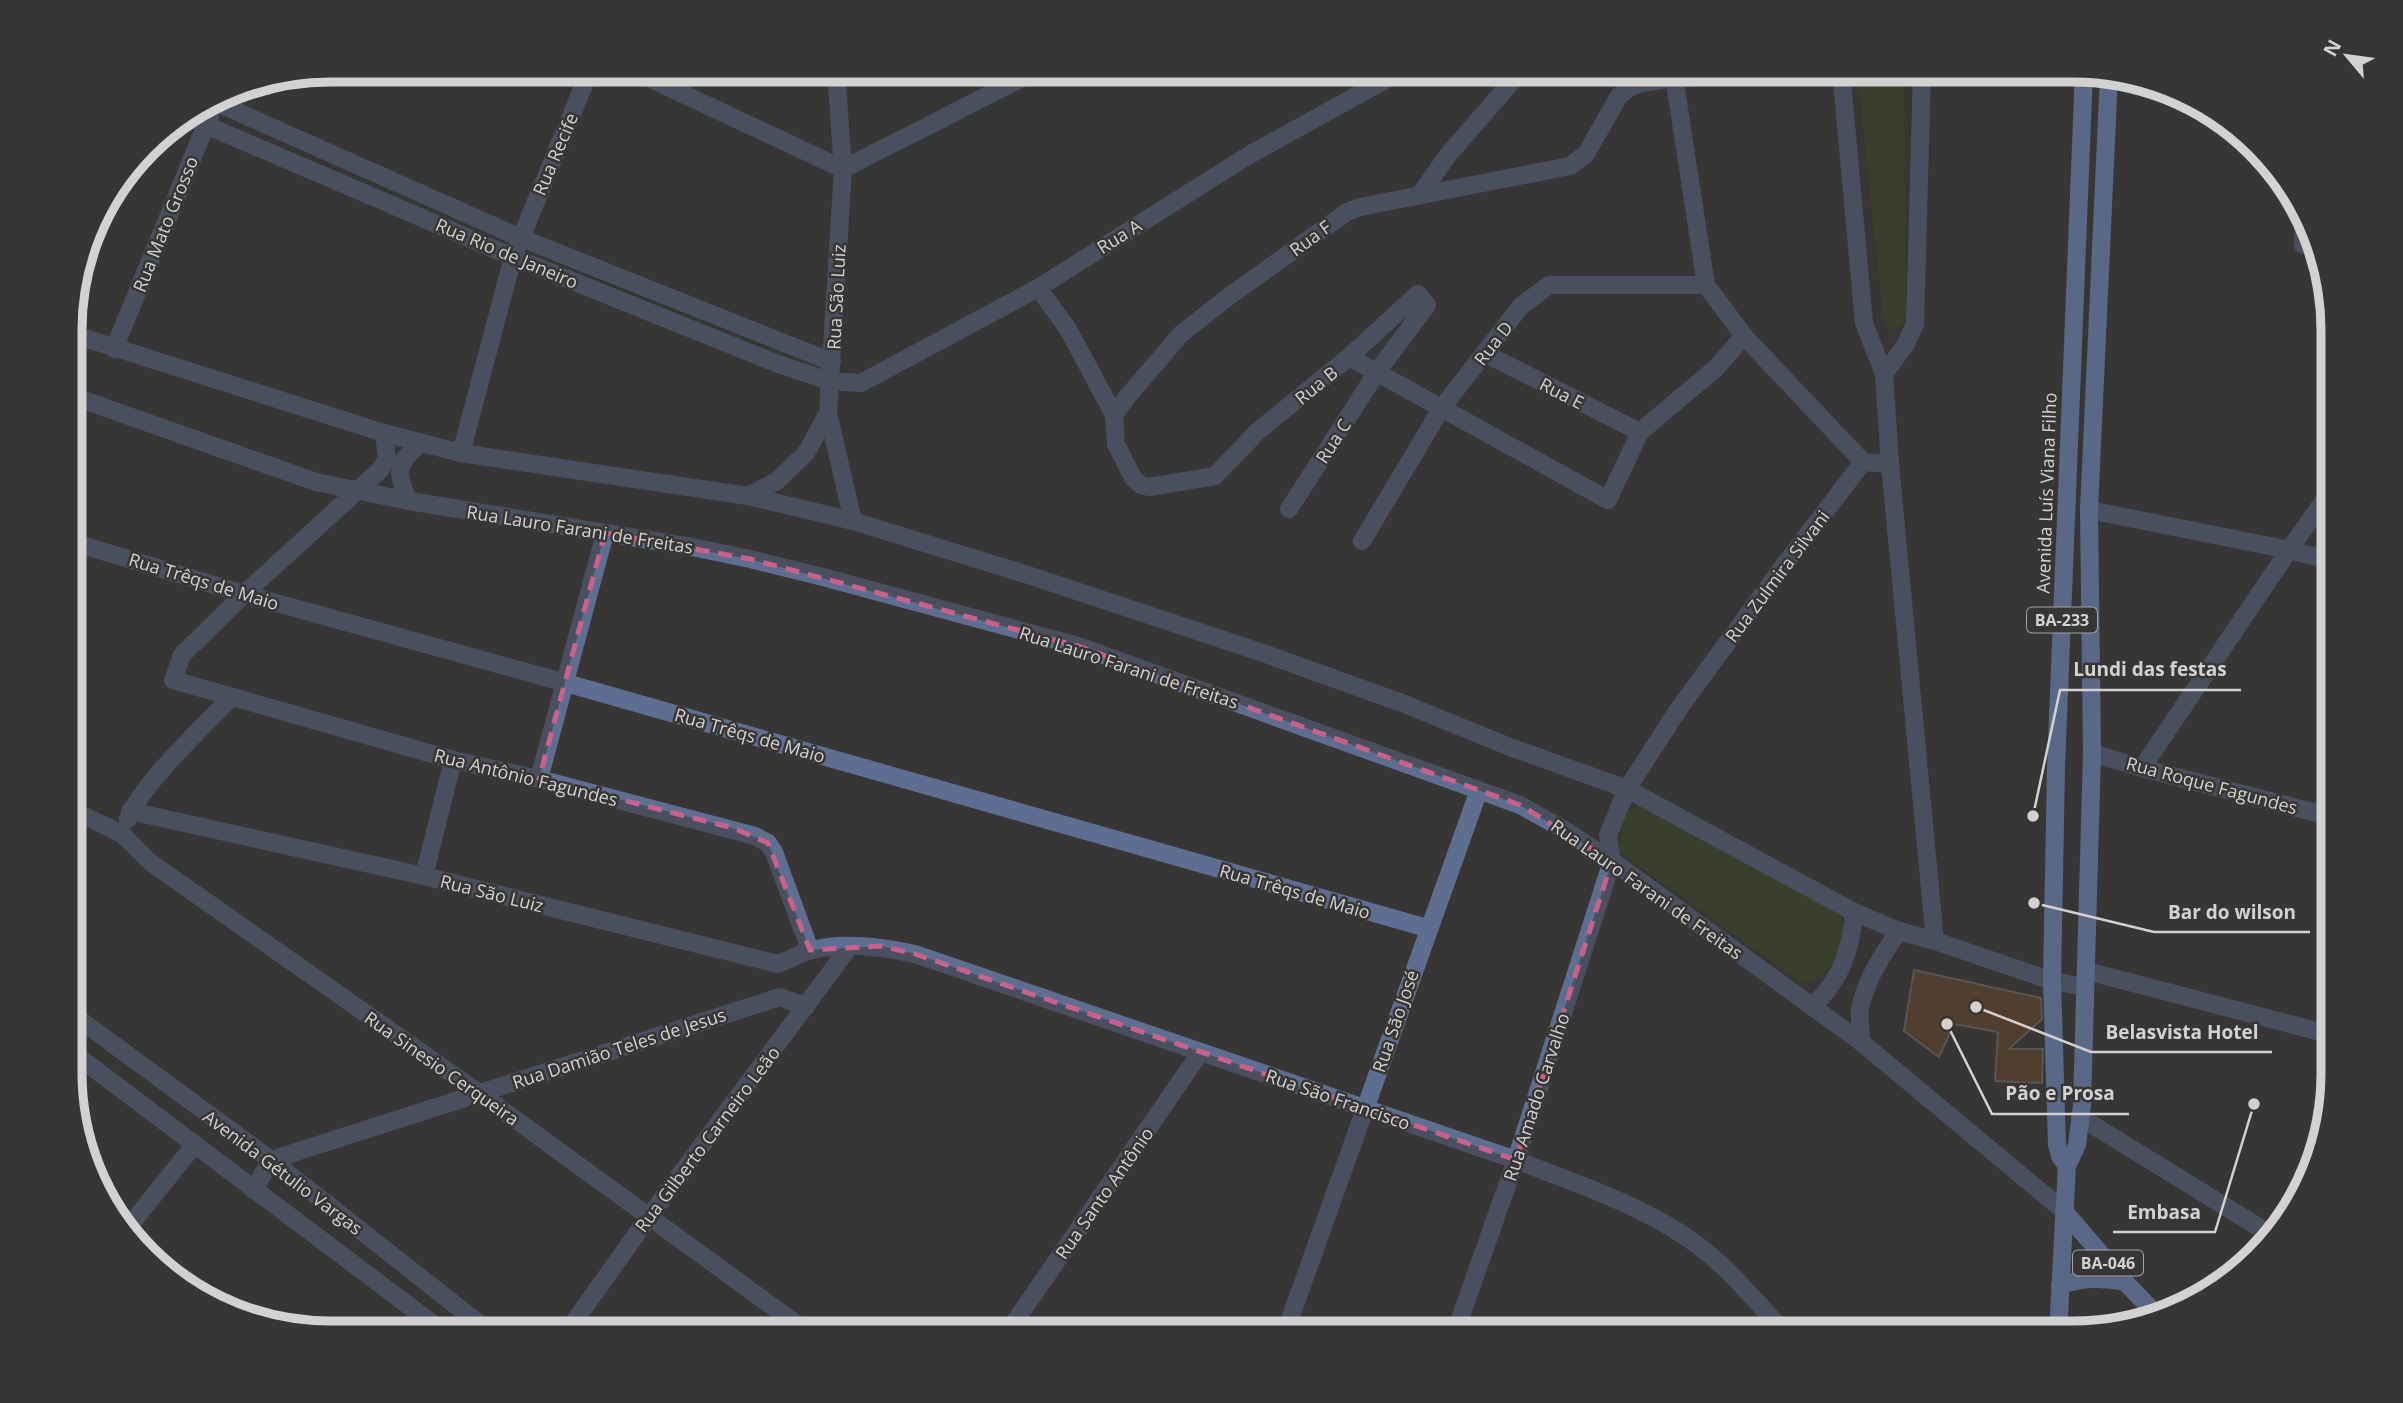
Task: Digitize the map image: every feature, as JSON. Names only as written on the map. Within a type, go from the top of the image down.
[{"type":"main road","name":"Avenida Luís Viana Filho","points":[[2067,1166],[2057,1145],[2052,981],[2056,768],[2084,83]]},
{"type":"main road","name":"Avenida Luís Viana Filho","points":[[2064,1211],[2067,1166],[2077,1145],[2080,1117],[2086,979],[2092,753],[2089,510],[2109,85]]},
{"type":"main road","name":"BA-046","points":[[2064,1211],[2151,1309]]},
{"type":"main road","name":"BA-233","points":[[2058,1321],[2064,1211]]},
{"type":"main road","points":[[2060,1285],[2091,1278],[2125,1282]]},
{"type":"street","name":"Rua Recife","points":[[461,453],[513,257],[585,82]]},
{"type":"street","points":[[658,82],[843,169],[1012,82]]},
{"type":"street","name":"Rua São Luiz","points":[[837,82],[843,169],[828,413],[853,521]]},
{"type":"street","name":"Rua A","points":[[829,381],[861,383],[1038,288],[1249,155],[1381,82]]},
{"type":"street","points":[[1419,196],[1448,155],[1512,82]]},
{"type":"street","name":"Rua F","points":[[1114,415],[1149,369],[1181,334],[1331,222],[1360,207],[1570,166],[1586,154],[1611,107],[1622,93],[1645,82]]},
{"type":"street","points":[[1675,82],[1706,285],[1744,336],[1863,462],[1890,464]]},
{"type":"street","points":[[1842,82],[1864,323],[1884,374],[1935,941]]},
{"type":"street","points":[[1884,374],[1906,344],[1914,324],[1922,82]]},
{"type":"street","name":"Rua Rio de Janeiro","points":[[226,105],[520,237],[832,362]]},
{"type":"street","name":"Rua Mato Grosso","points":[[114,349],[210,113]]},
{"type":"street","name":"Rua Rio de Janeiro","points":[[197,121],[513,257],[829,381]]},
{"type":"street","points":[[2303,238],[2303,245]]},
{"type":"street","name":"Rua D","points":[[1362,541],[1441,409],[1521,306],[1549,285],[1706,285]]},
{"type":"street","points":[[1038,288],[1068,329],[1114,415]]},
{"type":"street","name":"Rua B","points":[[1114,415],[1116,444],[1133,478],[1141,485],[1149,487],[1215,476],[1258,431],[1349,357],[1418,294]]},
{"type":"street","name":"Rua C","points":[[1289,509],[1377,372],[1427,305],[1418,294]]},
{"type":"street","points":[[1349,357],[1608,500],[1640,432],[1716,368],[1744,336]]},
{"type":"street","points":[[82,338],[384,433],[461,453],[748,496],[853,521],[1025,574],[1260,652],[1627,789],[1854,912],[1899,931],[2052,981],[2086,979],[2321,1032]]},
{"type":"street","name":"Rua E","points":[[1484,354],[1640,432]]},
{"type":"street","name":"Rua Lauro Farani de Freitas","points":[[82,400],[316,482],[409,501],[750,559],[1078,646],[1520,805],[1612,860],[1861,1042],[2064,1211]]},
{"type":"street","points":[[748,496],[777,481],[806,453],[828,413]]},
{"type":"street","points":[[244,594],[373,478],[387,458],[384,433]]},
{"type":"street","points":[[409,501],[399,481],[401,464],[407,453],[422,443]]},
{"type":"street","name":"Rua Zulmira Silvani","points":[[1612,860],[1608,835],[1627,789],[1680,707],[1863,462]]},
{"type":"street","points":[[2143,768],[2320,506]]},
{"type":"street","points":[[2089,510],[2320,558]]},
{"type":"street","points":[[539,779],[605,533]]},
{"type":"street","name":"Rua Trêqs de Maio","points":[[82,544],[244,594],[1427,928]]},
{"type":"street","name":"Rua Antônio Fagundes","points":[[244,594],[182,655],[173,680],[453,760],[539,779],[733,828],[755,836],[768,843],[776,856],[810,950]]},
{"type":"street","points":[[122,834],[130,811],[158,775],[232,696]]},
{"type":"street","name":"Rua Roque Fagundes","points":[[2092,753],[2321,814]]},
{"type":"street","points":[[424,876],[453,760]]},
{"type":"street","name":"Rua São José","points":[[1288,1321],[1427,928],[1479,790]]},
{"type":"street","name":"Rua São Luiz","points":[[130,811],[424,876],[778,964]]},
{"type":"street","name":"Rua Sinesio Cerqueira","points":[[82,815],[122,834],[150,862],[479,1093],[792,1321]]},
{"type":"street","name":"Rua Amado Carvalho","points":[[1459,1321],[1516,1160],[1612,860]]},
{"type":"street","points":[[1812,1006],[1821,999],[1843,964],[1853,936],[1854,912]]},
{"type":"street","points":[[1861,1042],[1860,1009],[1870,981],[1899,931]]},
{"type":"street","points":[[806,1007],[780,997],[778,964],[810,950],[850,946]]},
{"type":"street","name":"Rua São Francisco","points":[[850,946],[881,946],[915,954],[1516,1160],[1587,1187],[1655,1217],[1717,1261],[1774,1321]]},
{"type":"street","name":"Rua Gilberto Carneiro Leão","points":[[575,1321],[850,946]]},
{"type":"street","name":"Rua Damião Teles de Jesus","points":[[271,1160],[780,997]]},
{"type":"street","name":"Avenida Gétulio Vargas","points":[[82,1021],[271,1160],[476,1321]]},
{"type":"street","name":"Rua Santo Antônio","points":[[1015,1321],[1200,1053]]},
{"type":"street","name":"Avenida Gétulio Vargas","points":[[82,1059],[428,1321]]},
{"type":"street","points":[[2080,1117],[2264,1230]]},
{"type":"street","points":[[132,1223],[195,1144]]},
{"type":"street","points":[[254,1190],[271,1160]]},
{"type":"highlighted area","points":[[605,533],[750,559],[1078,646],[1520,805],[1612,861],[1516,1160],[915,954],[881,946],[810,950],[768,843],[733,828],[539,779]]},
{"type":"green space","points":[[1858,82],[1904,82],[1906,320],[1897,329],[1889,329],[1884,322]]},
{"type":"green space","points":[[1640,805],[1840,912],[1848,941],[1820,979],[1801,983],[1619,851],[1624,816]]},
{"type":"building","points":[[1914,970],[2041,998],[2042,1019],[2009,1049],[2043,1049],[2042,1083],[1995,1081],[1998,1032],[1954,1024],[1939,1057],[1904,1031]]},
{"type":"place","name":"Lundi das festas","points":[[2033,816]]},
{"type":"place","name":"Bar do wilson","points":[[2034,903]]},
{"type":"place","name":"Belasvista Hotel","points":[[1976,1007]]},
{"type":"place","name":"Pão e Prosa","points":[[1947,1024]]},
{"type":"place","name":"Embasa","points":[[2254,1104]]}]
